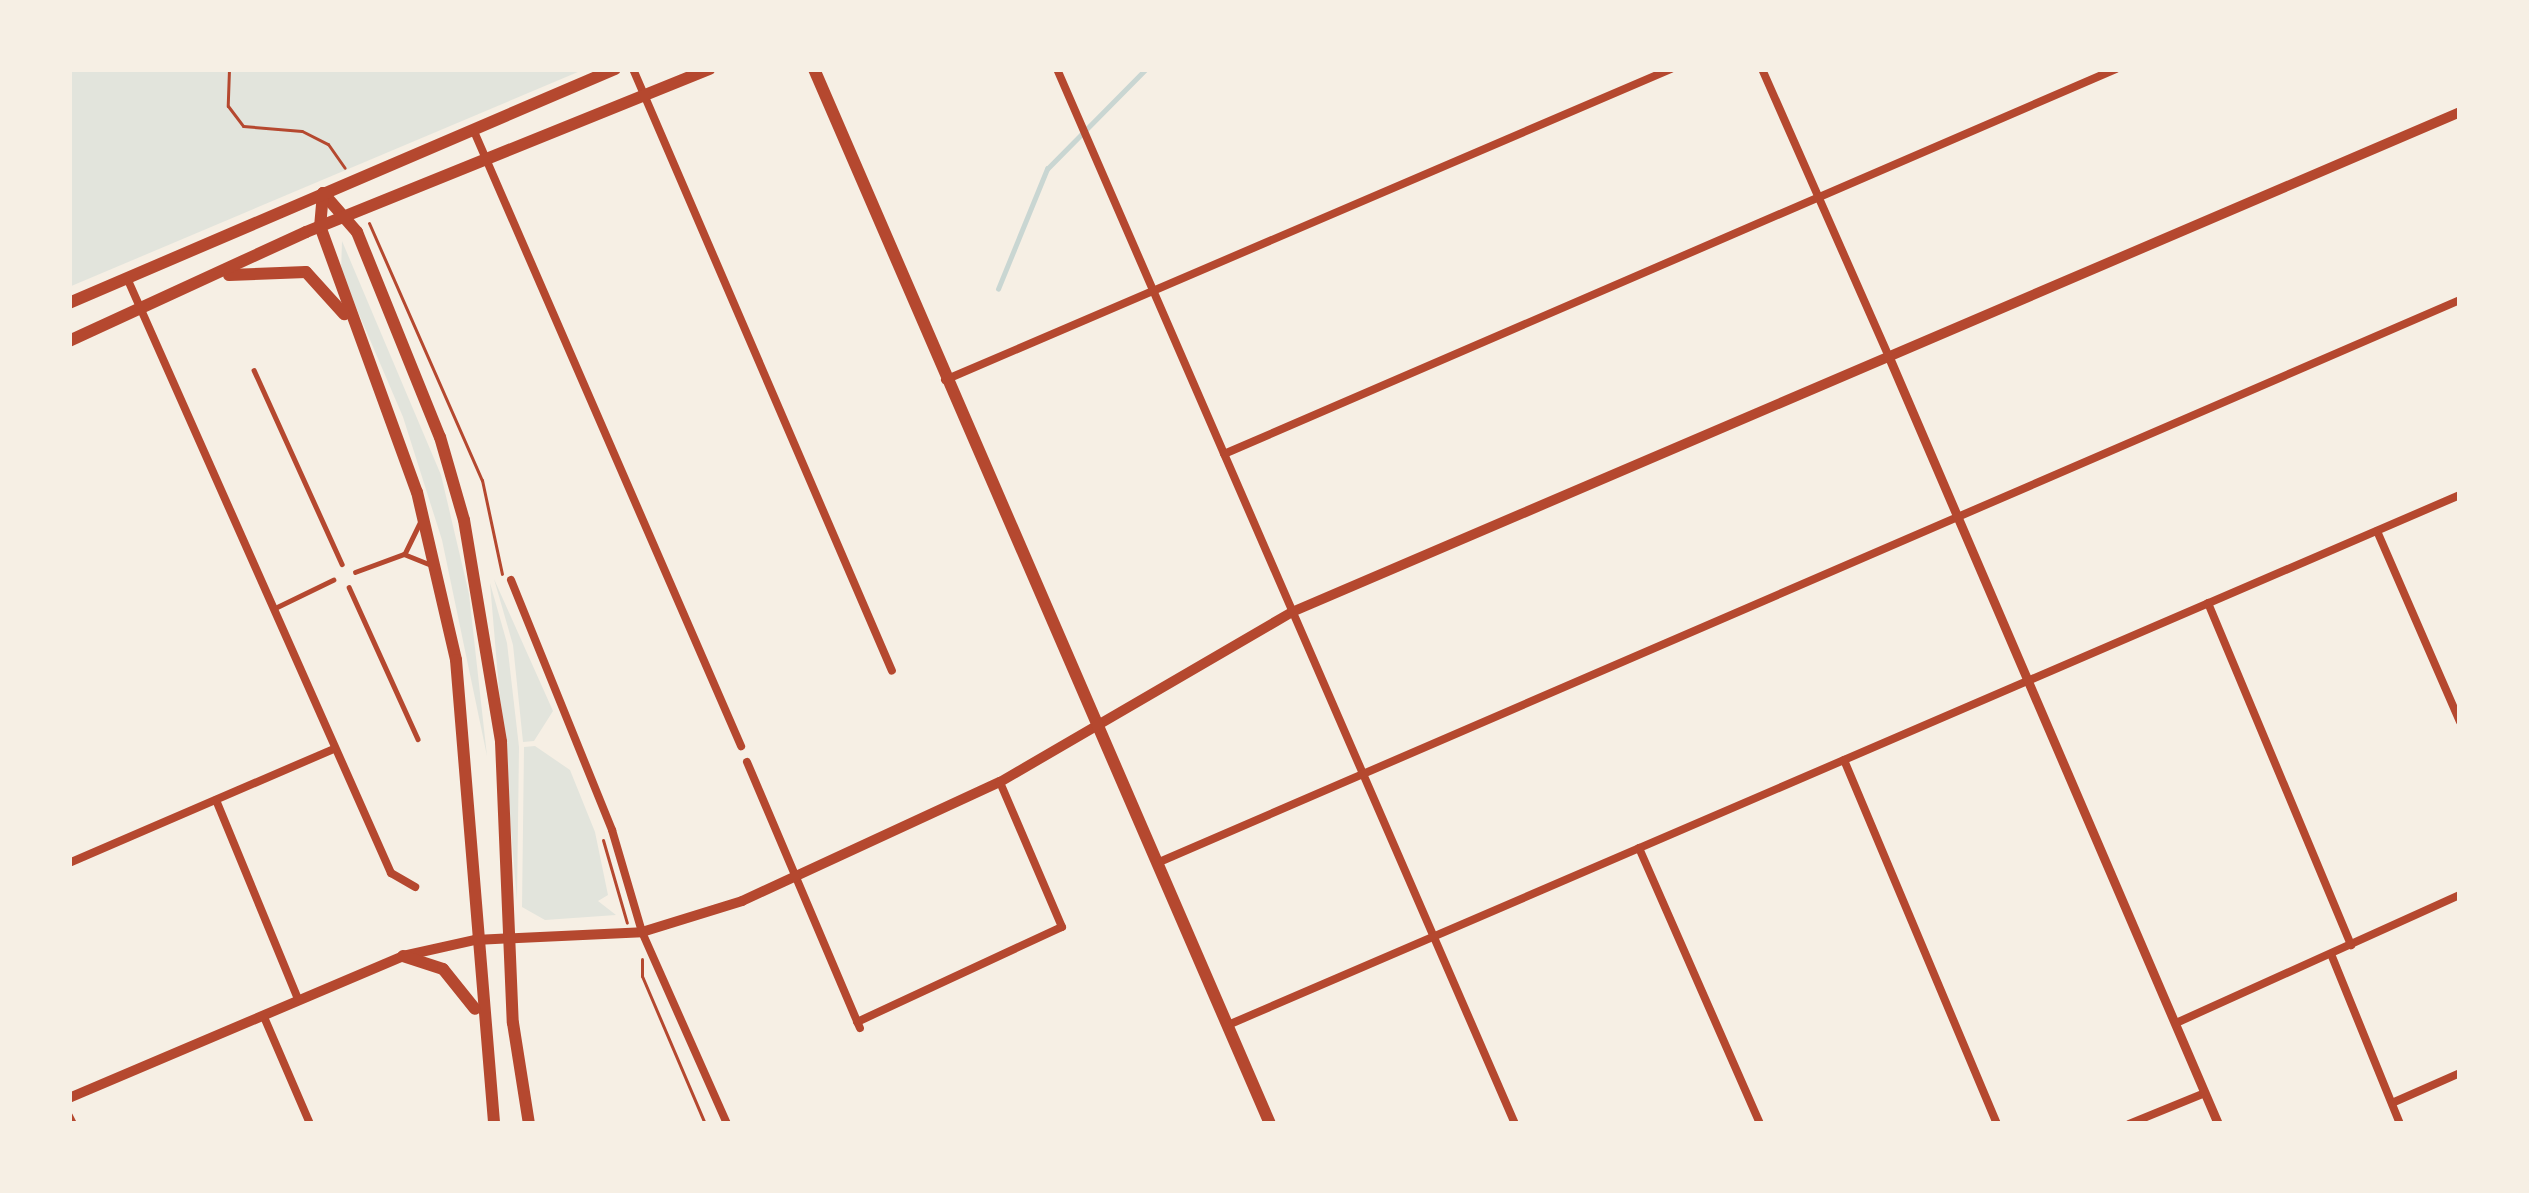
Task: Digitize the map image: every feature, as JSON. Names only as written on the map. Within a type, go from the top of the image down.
[{"type":"main road","points":[[69,303],[615,69]]},
{"type":"main road","points":[[69,341],[320,226],[709,69]]},
{"type":"main road","points":[[814,69],[943,381],[1100,725],[1270,1124]]},
{"type":"main road","points":[[69,1098],[403,956],[475,940],[642,932],[794,878],[1000,782],[1292,612],[2460,112]]},
{"type":"main road","points":[[322,194],[349,215],[440,437],[464,520],[501,742],[510,938],[529,1124]]},
{"type":"main road","points":[[322,194],[320,226],[424,515],[439,570],[467,745],[480,1022],[494,1124]]},
{"type":"main road","points":[[210,278],[264,268],[306,272],[357,331]]},
{"type":"main road","points":[[403,956],[453,977],[480,1022]]},
{"type":"street","points":[[633,69],[892,671]]},
{"type":"street","points":[[1057,69],[1516,1124]]},
{"type":"street","points":[[943,381],[1671,69]]},
{"type":"street","points":[[1762,69],[2030,679],[2218,1124]]},
{"type":"street","points":[[1224,454],[2116,69]]},
{"type":"street","points":[[472,127],[741,746]]},
{"type":"street","points":[[127,278],[392,873],[415,887]]},
{"type":"street","points":[[1157,863],[2460,300]]},
{"type":"street","points":[[1227,1026],[2460,495]]},
{"type":"street","points":[[2377,531],[2460,722]]},
{"type":"street","points":[[512,580],[612,830],[642,932],[727,1124]]},
{"type":"street","points":[[2208,603],[2351,945]]},
{"type":"street","points":[[69,863],[334,749]]},
{"type":"street","points":[[1844,760],[1997,1124]]},
{"type":"street","points":[[747,762],[858,1025],[1062,927],[1000,782]]},
{"type":"street","points":[[216,800],[299,1001]]},
{"type":"street","points":[[1639,848],[1760,1124]]},
{"type":"street","points":[[2176,1023],[2460,895]]},
{"type":"street","points":[[2331,954],[2400,1124]]},
{"type":"street","points":[[264,1017],[310,1124]]},
{"type":"street","points":[[2392,1103],[2460,1073]]},
{"type":"street","points":[[2129,1124],[2205,1093]]},
{"type":"street","points":[[69,1116],[73,1124]]},
{"type":"lane","points":[[254,370],[342,564]]},
{"type":"lane","points":[[355,572],[404,554],[424,515]]},
{"type":"lane","points":[[404,554],[439,570]]},
{"type":"lane","points":[[273,609],[333,580]]},
{"type":"lane","points":[[349,586],[418,739]]},
{"type":"path","points":[[229,69],[228,106],[243,126],[302,131],[328,144],[346,170]]},
{"type":"path","points":[[369,224],[482,480],[502,573]]},
{"type":"path","points":[[638,946],[642,976],[705,1124]]},
{"type":"shaded area","points":[[69,69],[585,69],[69,287]]},
{"type":"shaded area","points":[[342,241],[441,475],[469,594],[487,756],[442,540],[403,417],[341,272]]},
{"type":"shaded area","points":[[494,579],[553,711],[534,741],[523,742],[513,645]]},
{"type":"shaded area","points":[[490,583],[507,643],[519,747],[517,901]]},
{"type":"shaded area","points":[[535,746],[570,770],[595,832],[608,895],[598,901],[616,915],[545,920],[522,907],[524,747]]},
{"type":"waterway","points":[[998,289],[1047,169],[1146,69]]}]
